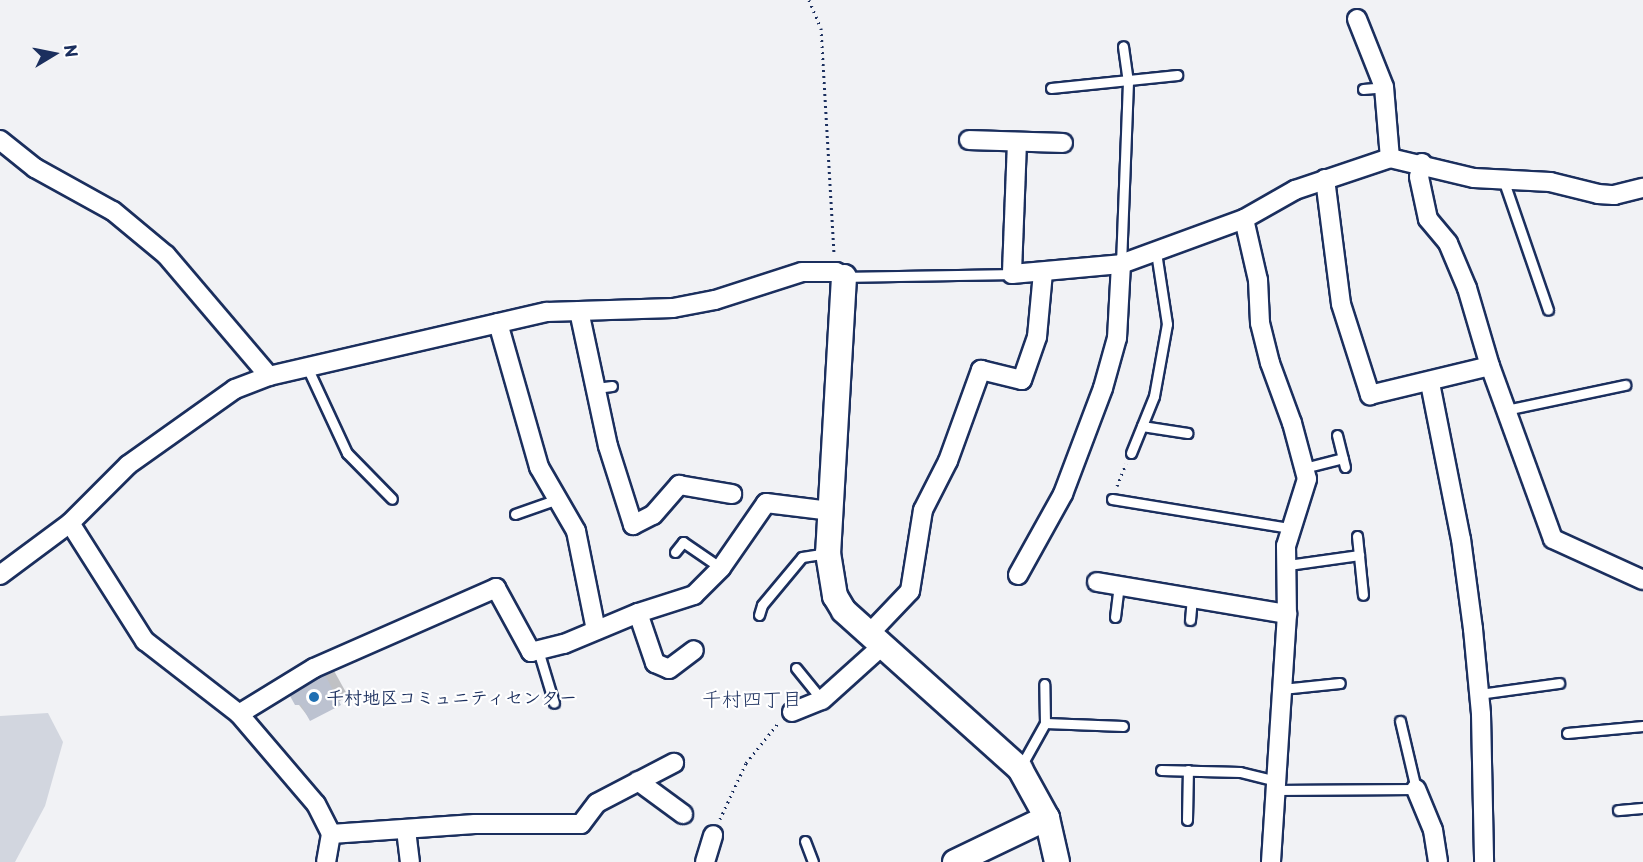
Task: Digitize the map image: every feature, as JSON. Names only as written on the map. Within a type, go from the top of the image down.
[{"type":"street","points":[[1357,19],[1384,87],[1390,158]]},
{"type":"street","points":[[0,140],[35,168],[113,211],[166,255],[269,376]]},
{"type":"street","points":[[969,140],[1063,143]]},
{"type":"street","points":[[1017,142],[1012,274],[1121,264],[1244,219],[1295,190],[1390,158],[1504,182],[1550,182],[1614,195],[1643,188]]},
{"type":"street","points":[[1422,163],[1419,177],[1428,219],[1448,243],[1456,261],[1490,366],[1553,539],[1643,580]]},
{"type":"street","points":[[1325,179],[1341,304],[1370,395],[1430,383],[1490,366]]},
{"type":"street","points":[[1244,219],[1258,280],[1260,323],[1270,363],[1307,479],[1289,528],[1287,614],[1274,785],[1271,862]]},
{"type":"street","points":[[1018,575],[1063,494],[1103,388],[1117,338],[1121,264]]},
{"type":"street","points":[[792,712],[822,700],[876,639],[910,591],[923,510],[948,461],[981,370],[1022,380],[1037,337],[1043,272]]},
{"type":"street","points":[[0,575],[70,523],[128,465],[235,389],[269,376],[547,312],[673,308],[715,300],[783,276],[840,275],[828,553],[836,596],[844,611],[1020,769],[1047,818],[1057,862]]},
{"type":"street","points":[[579,311],[604,387],[633,525],[653,514],[679,484],[732,494]]},
{"type":"street","points":[[498,323],[539,467],[560,499],[576,531],[596,630]]},
{"type":"street","points":[[1430,383],[1461,539],[1479,694],[1484,862]]},
{"type":"street","points":[[239,714],[314,668],[496,588],[531,652],[538,650],[694,595],[720,568],[766,503],[830,511]]},
{"type":"street","points":[[70,523],[145,641],[239,714],[316,804],[331,834],[326,862]]},
{"type":"street","points":[[1097,582],[1287,614]]},
{"type":"street","points":[[638,613],[655,663],[669,669],[689,660]]},
{"type":"street","points":[[331,834],[475,824],[581,824],[597,803],[674,763]]},
{"type":"street","points":[[638,782],[683,814]]},
{"type":"street","points":[[1416,789],[1433,830],[1438,862]]},
{"type":"street","points":[[955,862],[1047,818]]},
{"type":"street","points":[[406,830],[410,862]]},
{"type":"street","points":[[705,862],[713,835]]},
{"type":"lane","points":[[1121,264],[1128,82],[1123,46]]},
{"type":"lane","points":[[1051,88],[1128,82],[1177,75]]},
{"type":"lane","points":[[1363,88],[1384,87]]},
{"type":"lane","points":[[1504,182],[1548,310]]},
{"type":"lane","points":[[1131,453],[1154,396],[1167,324],[1156,252]]},
{"type":"lane","points":[[840,275],[1012,274]]},
{"type":"lane","points":[[307,367],[347,453],[392,499]]},
{"type":"lane","points":[[1506,410],[1625,385]]},
{"type":"lane","points":[[1142,426],[1187,433]]},
{"type":"lane","points":[[1304,468],[1344,463],[1337,435]]},
{"type":"lane","points":[[515,514],[560,499]]},
{"type":"lane","points":[[1112,499],[1289,528]]},
{"type":"lane","points":[[1357,536],[1363,595]]},
{"type":"lane","points":[[675,552],[683,542],[720,568]]},
{"type":"lane","points":[[759,615],[773,592],[802,557],[828,553]]},
{"type":"lane","points":[[1288,565],[1359,555]]},
{"type":"lane","points":[[765,583],[773,592]]},
{"type":"lane","points":[[1115,616],[1119,586]]},
{"type":"lane","points":[[1190,620],[1192,598]]},
{"type":"lane","points":[[538,650],[554,703]]},
{"type":"lane","points":[[795,669],[822,700]]},
{"type":"lane","points":[[1282,689],[1340,683]]},
{"type":"lane","points":[[1479,694],[1559,683]]},
{"type":"lane","points":[[1020,769],[1045,723],[1044,684]]},
{"type":"lane","points":[[1161,770],[1240,772],[1274,785],[1416,789],[1400,721]]},
{"type":"lane","points":[[1045,723],[1123,726]]},
{"type":"lane","points":[[1567,733],[1643,726]]},
{"type":"lane","points":[[1187,820],[1188,770]]},
{"type":"lane","points":[[1618,810],[1643,808]]},
{"type":"lane","points":[[805,841],[813,862]]},
{"type":"path","points":[[809,0],[822,37],[840,275]]},
{"type":"path","points":[[1112,499],[1131,453]]},
{"type":"path","points":[[713,835],[746,763],[777,724],[792,712]]},
{"type":"shaded area","points":[[48,713],[63,742],[45,806],[15,862],[0,862],[0,716]]},
{"type":"building","name":"千村地区コミュニティセンター","points":[[325,675],[341,705],[310,721],[301,705],[295,705],[290,696]]},
{"type":"place","name":"千村地区コミュニティセンター","points":[[314,697]]},
{"type":"district","name":"千村四丁目","points":[[752,698]]}]
